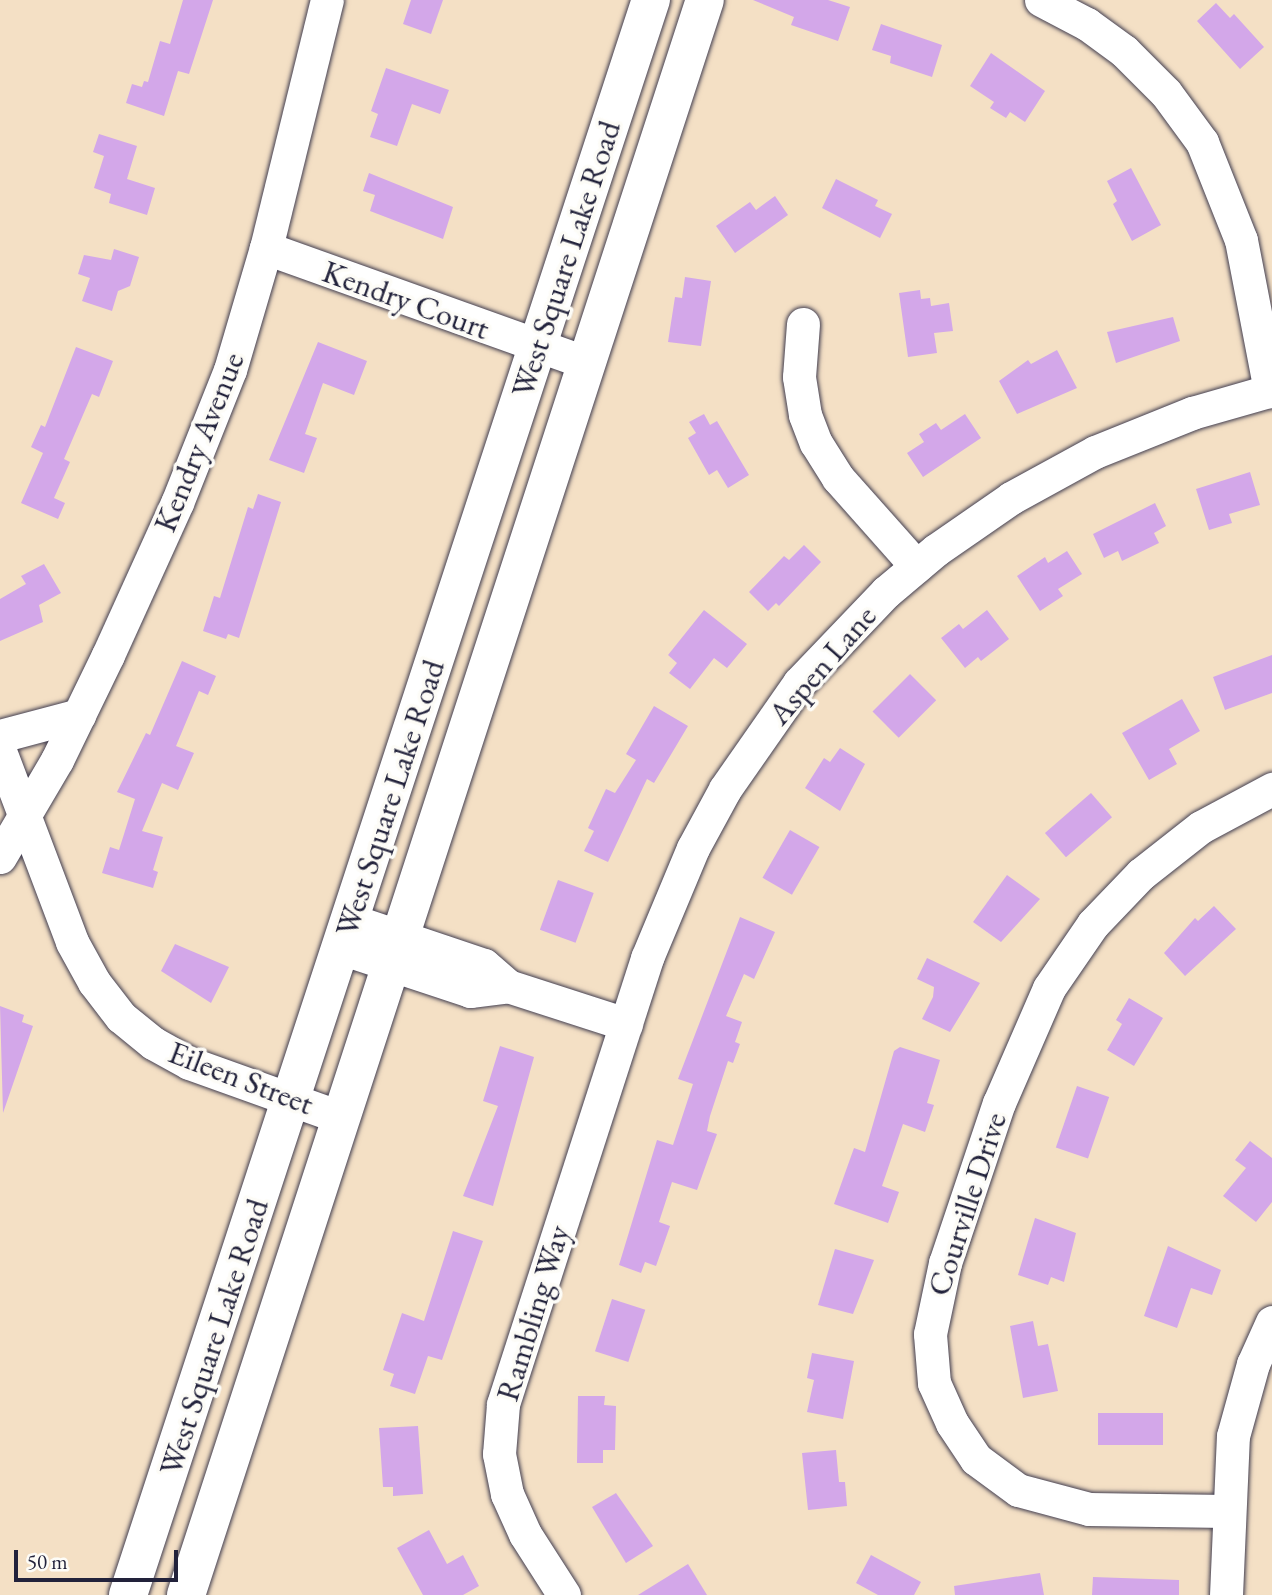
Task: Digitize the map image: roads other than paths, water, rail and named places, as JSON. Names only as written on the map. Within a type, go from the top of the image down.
[{"type":"highway","name":"West Square Lake Road","points":[[128,1595],[651,0]]},
{"type":"highway","name":"West Square Lake Road","points":[[186,1595],[705,0]]},
{"type":"street","name":"Kendry Avenue","points":[[0,857],[79,715],[205,436],[233,359],[266,248],[327,0]]},
{"type":"street","points":[[1041,0],[1087,24],[1124,51],[1166,93],[1202,142],[1241,240],[1271,391]]},
{"type":"street","name":"Kendry Court","points":[[266,248],[587,363]]},
{"type":"street","points":[[803,324],[799,376],[805,415],[816,443],[838,478],[916,566]]},
{"type":"street","name":"Aspen Lane","points":[[626,1024],[668,903],[726,789],[800,683],[845,633],[916,566],[1011,498],[1069,465],[1182,417],[1271,391]]},
{"type":"street","points":[[0,736],[79,715]]},
{"type":"street","name":"Eileen Street","points":[[0,751],[72,942],[94,982],[121,1017],[153,1043],[189,1063],[340,1116]]},
{"type":"street","name":"Courville Drive","points":[[1226,1511],[1089,1509],[1018,1490],[976,1459],[952,1423],[934,1383],[930,1334],[936,1294],[1003,1092],[1049,988],[1093,924],[1141,874],[1201,827],[1272,789]]},
{"type":"street","points":[[346,934],[394,950],[470,991],[508,986],[626,1024]]},
{"type":"street","name":"Rambling Way","points":[[564,1595],[511,1504],[499,1454],[500,1421],[509,1380],[626,1024]]},
{"type":"street","points":[[1226,1595],[1226,1511],[1233,1436],[1241,1402],[1272,1322]]}]
